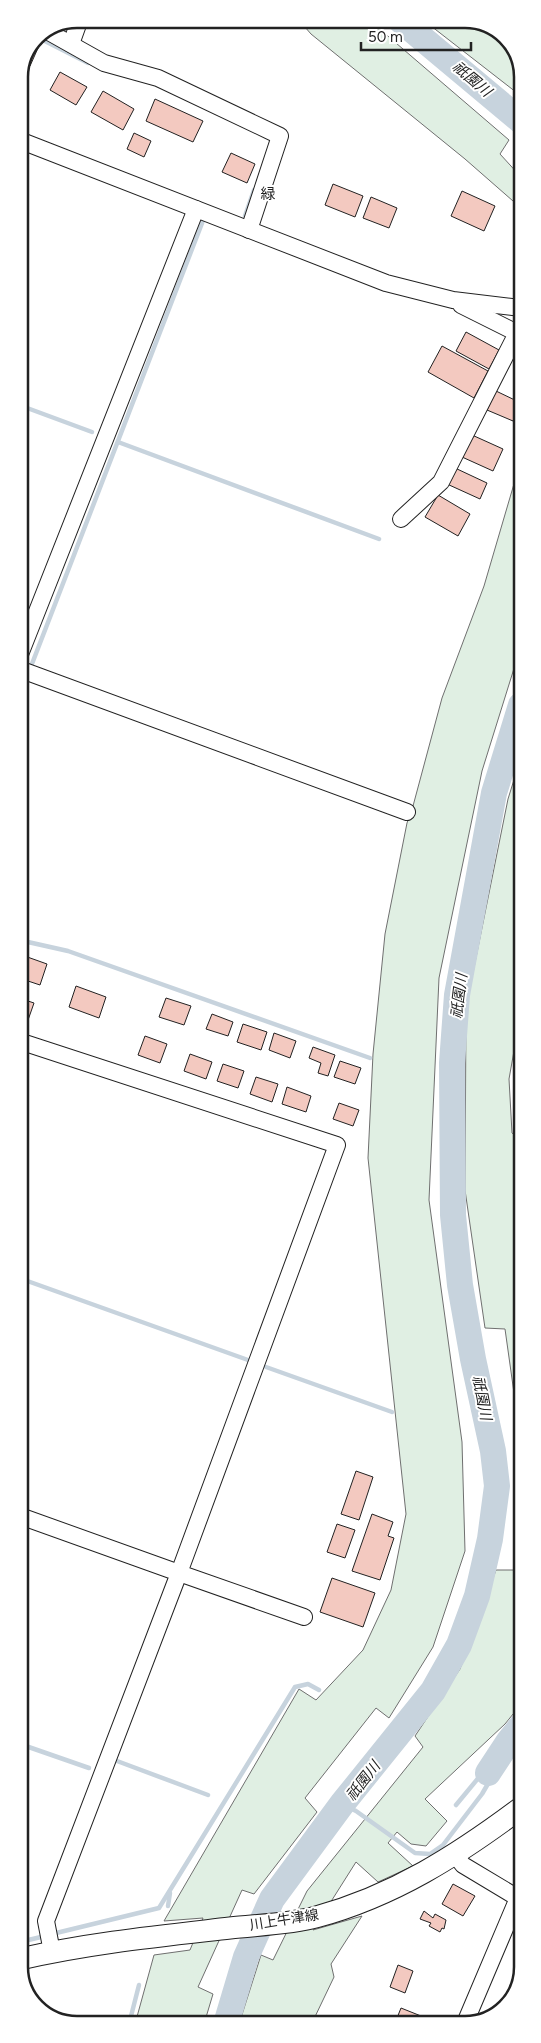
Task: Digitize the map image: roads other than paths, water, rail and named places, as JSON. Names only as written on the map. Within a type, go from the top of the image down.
[{"type":"main road","name":"川上牛津線","points":[[28,1957],[52,1952],[186,1933],[315,1918],[398,1888],[472,1845],[514,1813]]},
{"type":"street","points":[[71,44],[77,28]]},
{"type":"street","points":[[53,34],[104,64],[158,78],[280,136],[249,230]]},
{"type":"street","points":[[28,144],[386,283],[453,300],[514,307]]},
{"type":"street","points":[[28,634],[196,209]]},
{"type":"street","points":[[453,300],[514,330]]},
{"type":"street","points":[[401,519],[441,482],[514,342]]},
{"type":"street","points":[[28,672],[407,812]]},
{"type":"street","points":[[28,1044],[336,1145],[179,1573],[46,1921],[52,1952]]},
{"type":"street","points":[[28,1519],[304,1617]]},
{"type":"street","points":[[455,1855],[463,1865],[514,1896]]},
{"type":"street","points":[[468,2016],[514,1907]]},
{"type":"waterway","name":"祇園川","points":[[410,28],[514,115]]},
{"type":"waterway","points":[[44,40],[88,63]]},
{"type":"waterway","points":[[245,216],[254,190]]},
{"type":"waterway","points":[[30,669],[204,218]]},
{"type":"waterway","points":[[28,408],[92,432]]},
{"type":"waterway","points":[[118,442],[379,539]]},
{"type":"waterway","name":"祇園川","points":[[229,2015],[246,1957],[272,1899],[342,1804],[433,1691],[459,1645],[477,1596],[490,1539],[497,1486],[493,1451],[473,1359],[460,1285],[453,1215],[452,1063],[457,995],[494,793],[514,728]]},
{"type":"waterway","points":[[28,942],[68,951],[370,1058]]},
{"type":"waterway","points":[[28,1281],[248,1360]]},
{"type":"waterway","points":[[266,1367],[392,1412]]},
{"type":"waterway","points":[[52,1934],[159,1908],[295,1687],[308,1684],[319,1690]]},
{"type":"waterway","points":[[488,1773],[514,1735]]},
{"type":"waterway","points":[[28,1747],[89,1768]]},
{"type":"waterway","points":[[117,1761],[208,1795]]},
{"type":"waterway","points":[[342,1804],[356,1811],[415,1853],[430,1854],[443,1845],[482,1794],[489,1782],[488,1773],[480,1776],[456,1805]]},
{"type":"waterway","points":[[168,1906],[170,1893]]},
{"type":"waterway","points":[[28,1940],[45,1936]]},
{"type":"waterway","points":[[131,2015],[139,1985]]},
{"type":"district","name":"緑","points":[[268,194]]}]
